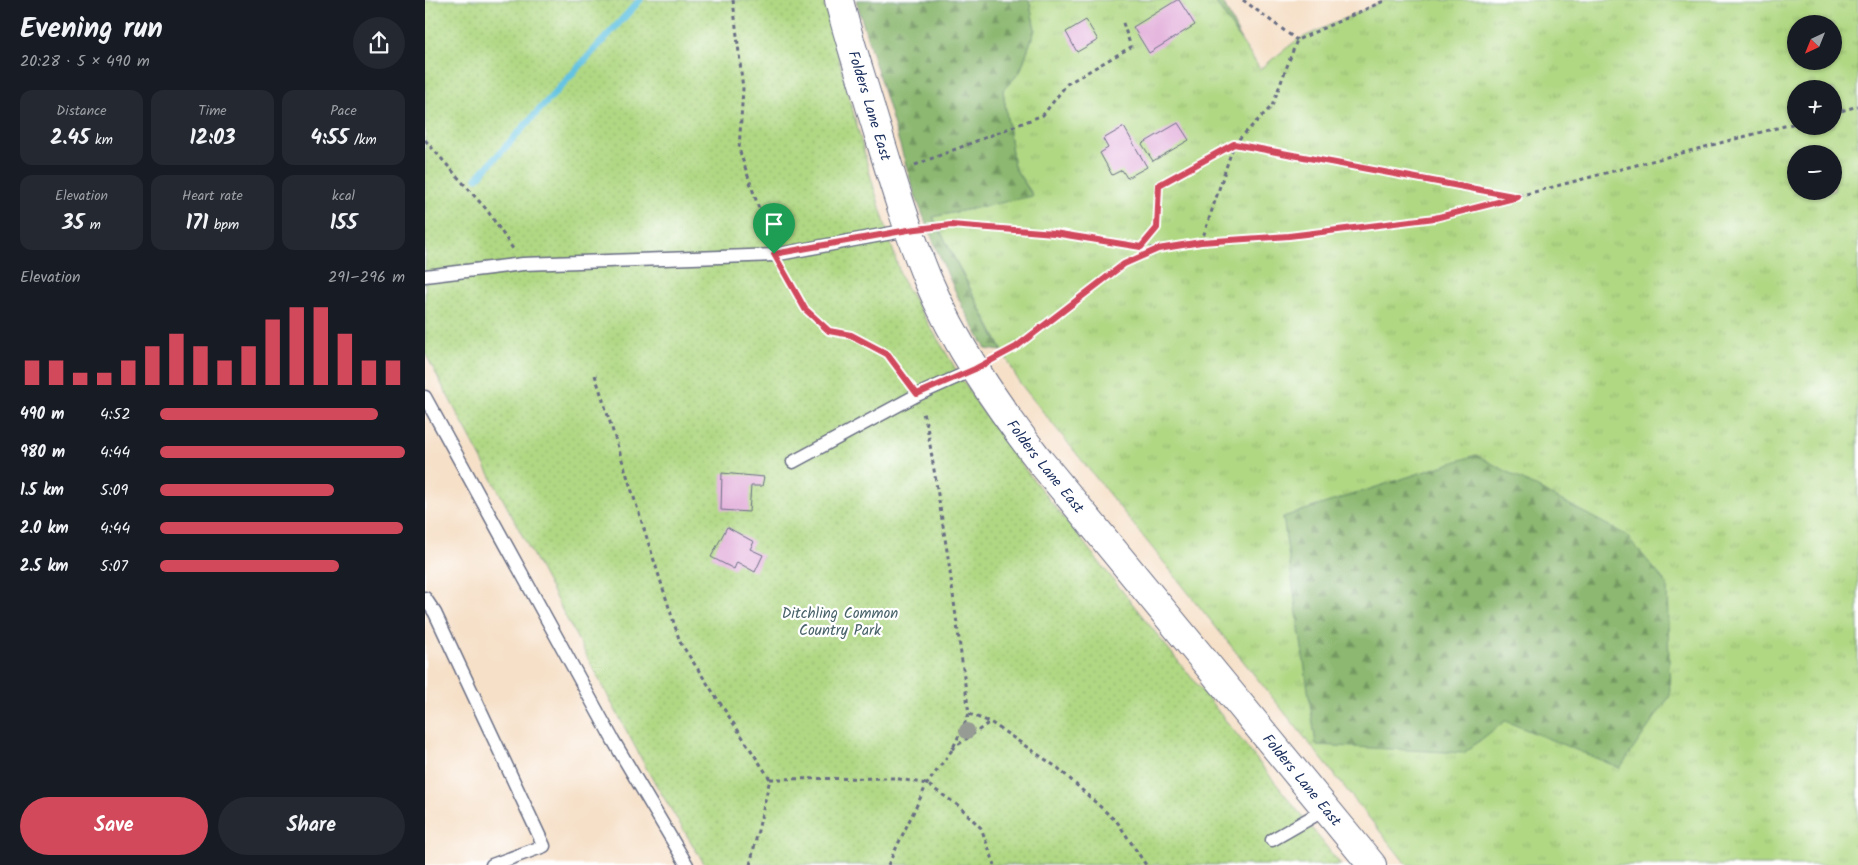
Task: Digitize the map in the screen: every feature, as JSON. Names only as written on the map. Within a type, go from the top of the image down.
[{"type":"street","name":"Folders Lane East","points":[[839,0],[908,230],[943,312],[975,369],[1003,412],[1040,460],[1372,865]]},
{"type":"lane","points":[[425,276],[523,264],[774,254],[908,230]]},
{"type":"lane","points":[[793,462],[917,394],[975,369]]},
{"type":"lane","points":[[425,397],[613,740],[687,865]]},
{"type":"lane","points":[[425,598],[435,613],[544,846],[492,865]]},
{"type":"lane","points":[[1272,840],[1326,809]]},
{"type":"path","points":[[733,0],[743,89],[739,149],[774,254],[805,309],[829,331],[851,335],[887,354],[917,394],[927,426],[948,557],[969,714],[952,750],[927,784],[888,865]]},
{"type":"path","points":[[1243,0],[1297,40]]},
{"type":"path","points":[[1141,247],[1157,228],[1159,185],[1234,144],[1272,106],[1297,40],[1386,0]]},
{"type":"path","points":[[891,174],[1043,115],[1067,84],[1131,47],[1122,20]]},
{"type":"path","points":[[1842,111],[1858,106]]},
{"type":"path","points":[[975,369],[1016,347],[1124,264],[1158,249],[1201,242],[1289,236],[1435,218],[1787,125]]},
{"type":"path","points":[[425,140],[487,210],[523,264]]},
{"type":"path","points":[[1234,144],[1518,197]]},
{"type":"path","points":[[1201,242],[1234,144]]},
{"type":"path","points":[[908,230],[951,225],[1054,233],[1158,249]]},
{"type":"path","points":[[595,375],[680,642],[770,779],[750,865]]},
{"type":"path","points":[[969,714],[990,722],[1058,768],[1118,823],[1146,865]]},
{"type":"path","points":[[952,750],[990,722]]},
{"type":"path","points":[[770,779],[894,778],[927,784],[959,806],[981,828],[995,865]]},
{"type":"green space","name":"Ditchling Common Country Park","points":[[425,0],[823,0],[871,178],[902,280],[977,404],[1020,463],[1341,865],[705,865],[649,773],[425,353]]},
{"type":"green space","points":[[856,0],[1029,0],[1035,29],[1020,72],[1003,90],[1014,167],[1033,196],[933,217],[1002,351],[986,349],[963,308],[938,253],[915,195]]},
{"type":"green space","points":[[1029,0],[1214,0],[1260,69],[1297,40],[1386,0],[1858,0],[1858,865],[1407,865],[1019,382],[933,217],[1033,195],[1014,167],[1003,90],[1020,72],[1035,29]]},
{"type":"green space","points":[[1214,0],[1222,0],[1241,40]]},
{"type":"green space","points":[[1476,455],[1626,535],[1667,584],[1670,696],[1620,768],[1505,721],[1464,753],[1316,745],[1283,517]]},
{"type":"building","points":[[1179,0],[1195,25],[1149,53],[1133,27]]},
{"type":"building","points":[[1086,20],[1098,40],[1077,52],[1066,32]]},
{"type":"building","points":[[1178,123],[1189,140],[1153,161],[1142,144]]},
{"type":"building","points":[[1124,127],[1147,167],[1127,178],[1122,170],[1112,175],[1100,153],[1108,148],[1103,139]]},
{"type":"building","points":[[722,473],[764,477],[762,486],[751,486],[749,512],[721,510]]},
{"type":"building","points":[[727,527],[754,542],[750,549],[763,555],[755,572],[737,562],[734,569],[711,557]]},
{"type":"waterway","points":[[477,178],[640,0]]},
{"type":"route","points":[[1234,144],[1518,197],[1435,218],[1289,236],[1201,242],[1158,249],[1124,264],[1016,347],[975,369],[917,394],[887,354],[851,335],[829,331],[805,309],[774,254],[908,230],[951,225],[1054,233],[1141,247],[1157,228],[1159,185],[1234,144]]}]
